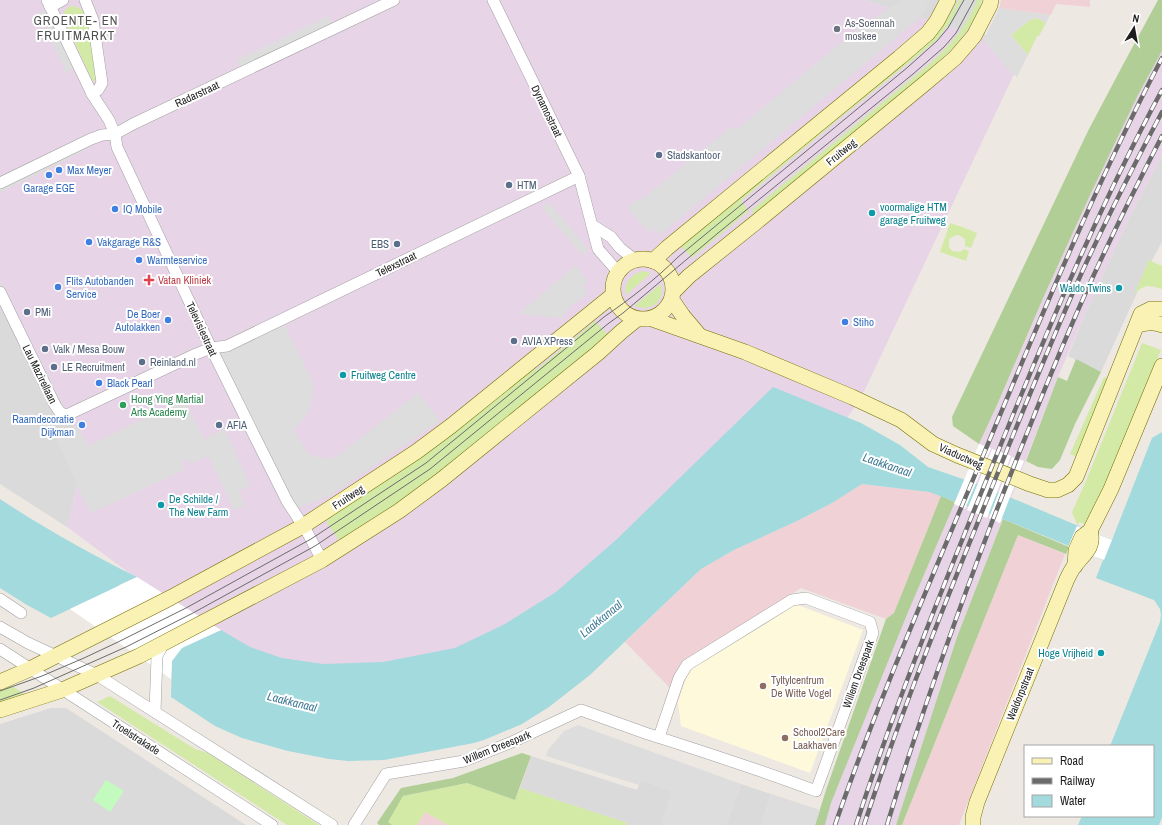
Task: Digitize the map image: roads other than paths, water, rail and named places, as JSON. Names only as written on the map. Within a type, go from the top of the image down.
[{"type":"street","name":"Televisiestraat","points":[[63,0],[48,3],[92,94],[109,120],[115,134],[117,147],[211,348],[287,501],[322,560]]},
{"type":"street","points":[[85,0],[93,20],[102,83],[98,90],[92,94]]},
{"type":"street","name":"Radarstraat","points":[[0,183],[91,139],[102,135],[115,134],[133,124],[394,0]]},
{"type":"street","name":"Dynamostraat","points":[[493,0],[579,176],[598,249],[618,272]]},
{"type":"street","points":[[653,261],[928,33],[937,21],[948,0]]},
{"type":"street","name":"Fruitweg","points":[[673,295],[689,276],[955,58],[974,36],[990,5],[991,0]]},
{"type":"street","name":"Telexstraat","points":[[211,348],[227,346],[579,176]]},
{"type":"street","points":[[592,226],[611,237],[620,248],[635,260]]},
{"type":"street","points":[[647,259],[653,261],[662,265],[668,272],[672,279],[673,295],[664,312],[658,316],[652,319],[642,320],[632,318],[623,313],[616,304],[613,295],[613,283],[618,272],[625,265],[635,260],[647,259]]},
{"type":"street","name":"Lau Mazirellaan","points":[[0,292],[55,405],[64,415],[73,413],[211,348]]},
{"type":"street","name":"Fruitweg","points":[[0,682],[30,669],[104,632],[303,526],[416,452],[451,426],[613,295]]},
{"type":"street","name":"Viaductweg","points":[[673,295],[683,316],[699,335]]},
{"type":"street","name":"Viaductweg","points":[[652,319],[752,355],[878,409],[901,420],[934,444],[957,455],[1030,484],[1048,490],[1057,490],[1068,486],[1076,477],[1141,314],[1151,309],[1162,309]]},
{"type":"street","points":[[0,710],[62,690],[139,656],[322,560],[399,511],[441,480],[598,353],[637,319]]},
{"type":"street","points":[[1137,325],[1150,322],[1162,324]]},
{"type":"street","name":"Waldorpstraat","points":[[973,825],[973,817],[977,802],[1067,579],[1081,552],[1082,538],[1090,532],[1111,490],[1162,366]]},
{"type":"street","name":"Willem Dreespark","points":[[354,825],[386,774],[464,761],[512,742],[582,710],[659,737],[694,748],[816,791],[873,633],[870,622],[806,598],[792,600],[687,665],[679,678],[659,737]]},
{"type":"street","points":[[0,599],[21,613]]},
{"type":"street","points":[[0,627],[28,643],[97,675],[332,825]]},
{"type":"street","points":[[155,712],[157,656],[164,644]]},
{"type":"street","name":"Troelstrakade","points":[[0,649],[272,825]]},
{"type":"water","name":"Laakkanaal","points":[[773,387],[861,423],[900,445],[928,467],[983,486],[1112,540],[1152,438],[1162,432],[1162,817],[1159,825],[1078,825],[1082,817],[1154,817],[1154,745],[1110,745],[1160,622],[1160,609],[1154,600],[1096,578],[1103,560],[1013,523],[929,492],[862,484],[832,503],[734,550],[701,569],[590,675],[549,707],[522,724],[474,743],[384,760],[348,761],[288,751],[242,738],[215,726],[171,697],[172,661],[176,655],[89,600],[51,618],[0,588],[0,499],[67,540],[137,577],[119,585],[198,640],[221,630],[250,647],[282,658],[323,664],[383,662],[455,648],[505,624],[556,592],[616,540]]},
{"type":"tram line","points":[[0,691],[42,676],[84,658],[186,608],[311,539],[426,463],[604,317],[652,281],[678,257],[908,67],[937,41],[948,28],[964,0]]},
{"type":"tram line","points":[[0,700],[34,688],[126,647],[193,613],[315,546],[430,469],[623,313],[718,233],[913,74],[944,47],[956,33],[974,0]]},
{"type":"railway","points":[[835,825],[870,730],[907,637],[1048,302],[1091,204],[1137,106],[1162,58]]},
{"type":"railway","points":[[856,825],[918,652],[1027,382],[1069,283],[1113,186],[1162,90]]},
{"type":"railway","points":[[864,825],[922,662],[1021,415],[1091,252],[1162,112]]},
{"type":"railway","points":[[887,825],[950,635],[1030,426],[1091,282],[1125,208],[1162,136]]},
{"type":"place","name":"As-Soennah moskee","points":[[837,29]]},
{"type":"place","name":"Stadskantoor","points":[[659,155]]},
{"type":"place","name":"Max Meyer","points":[[59,170]]},
{"type":"place","name":"Garage EGE","points":[[49,175]]},
{"type":"place","name":"HTM","points":[[509,185]]},
{"type":"place","name":"IQ Mobile","points":[[115,209]]},
{"type":"place","name":"voormalige HTM garage Fruitweg","points":[[872,213]]},
{"type":"place","name":"Vakgarage R&S","points":[[89,242]]},
{"type":"place","name":"EBS","points":[[397,244]]},
{"type":"place","name":"Warmteservice","points":[[139,260]]},
{"type":"place","name":"Vatan Kliniek","points":[[149,280]]},
{"type":"place","name":"Flits Autobanden Service","points":[[58,287]]},
{"type":"place","name":"Waldo Twins","points":[[1119,288]]},
{"type":"place","name":"PMi","points":[[27,312]]},
{"type":"place","name":"De Boer Autolakken","points":[[168,320]]},
{"type":"place","name":"Stiho","points":[[845,322]]},
{"type":"place","name":"AVIA XPress","points":[[514,341]]},
{"type":"place","name":"Valk / Mesa Bouw","points":[[45,349]]},
{"type":"place","name":"Reinland.nl","points":[[142,362]]},
{"type":"place","name":"LE Recruitment","points":[[54,367]]},
{"type":"place","name":"Fruitweg Centre","points":[[343,375]]},
{"type":"place","name":"Black Pearl","points":[[99,383]]},
{"type":"place","name":"Hong Ying Martial Arts Academy","points":[[123,405]]},
{"type":"place","name":"Raamdecoratie Dijkman","points":[[82,425]]},
{"type":"place","name":"AFIA","points":[[219,425]]},
{"type":"place","name":"De Schilde / The New Farm","points":[[161,505]]},
{"type":"place","name":"Hoge Vrijheid","points":[[1101,653]]},
{"type":"place","name":"Tyltylcentrum De Witte Vogel","points":[[763,686]]},
{"type":"place","name":"School2Care Laakhaven","points":[[785,738]]},
{"type":"district","name":"GROENTE- EN FRUITMARKT","points":[[76,28]]}]
